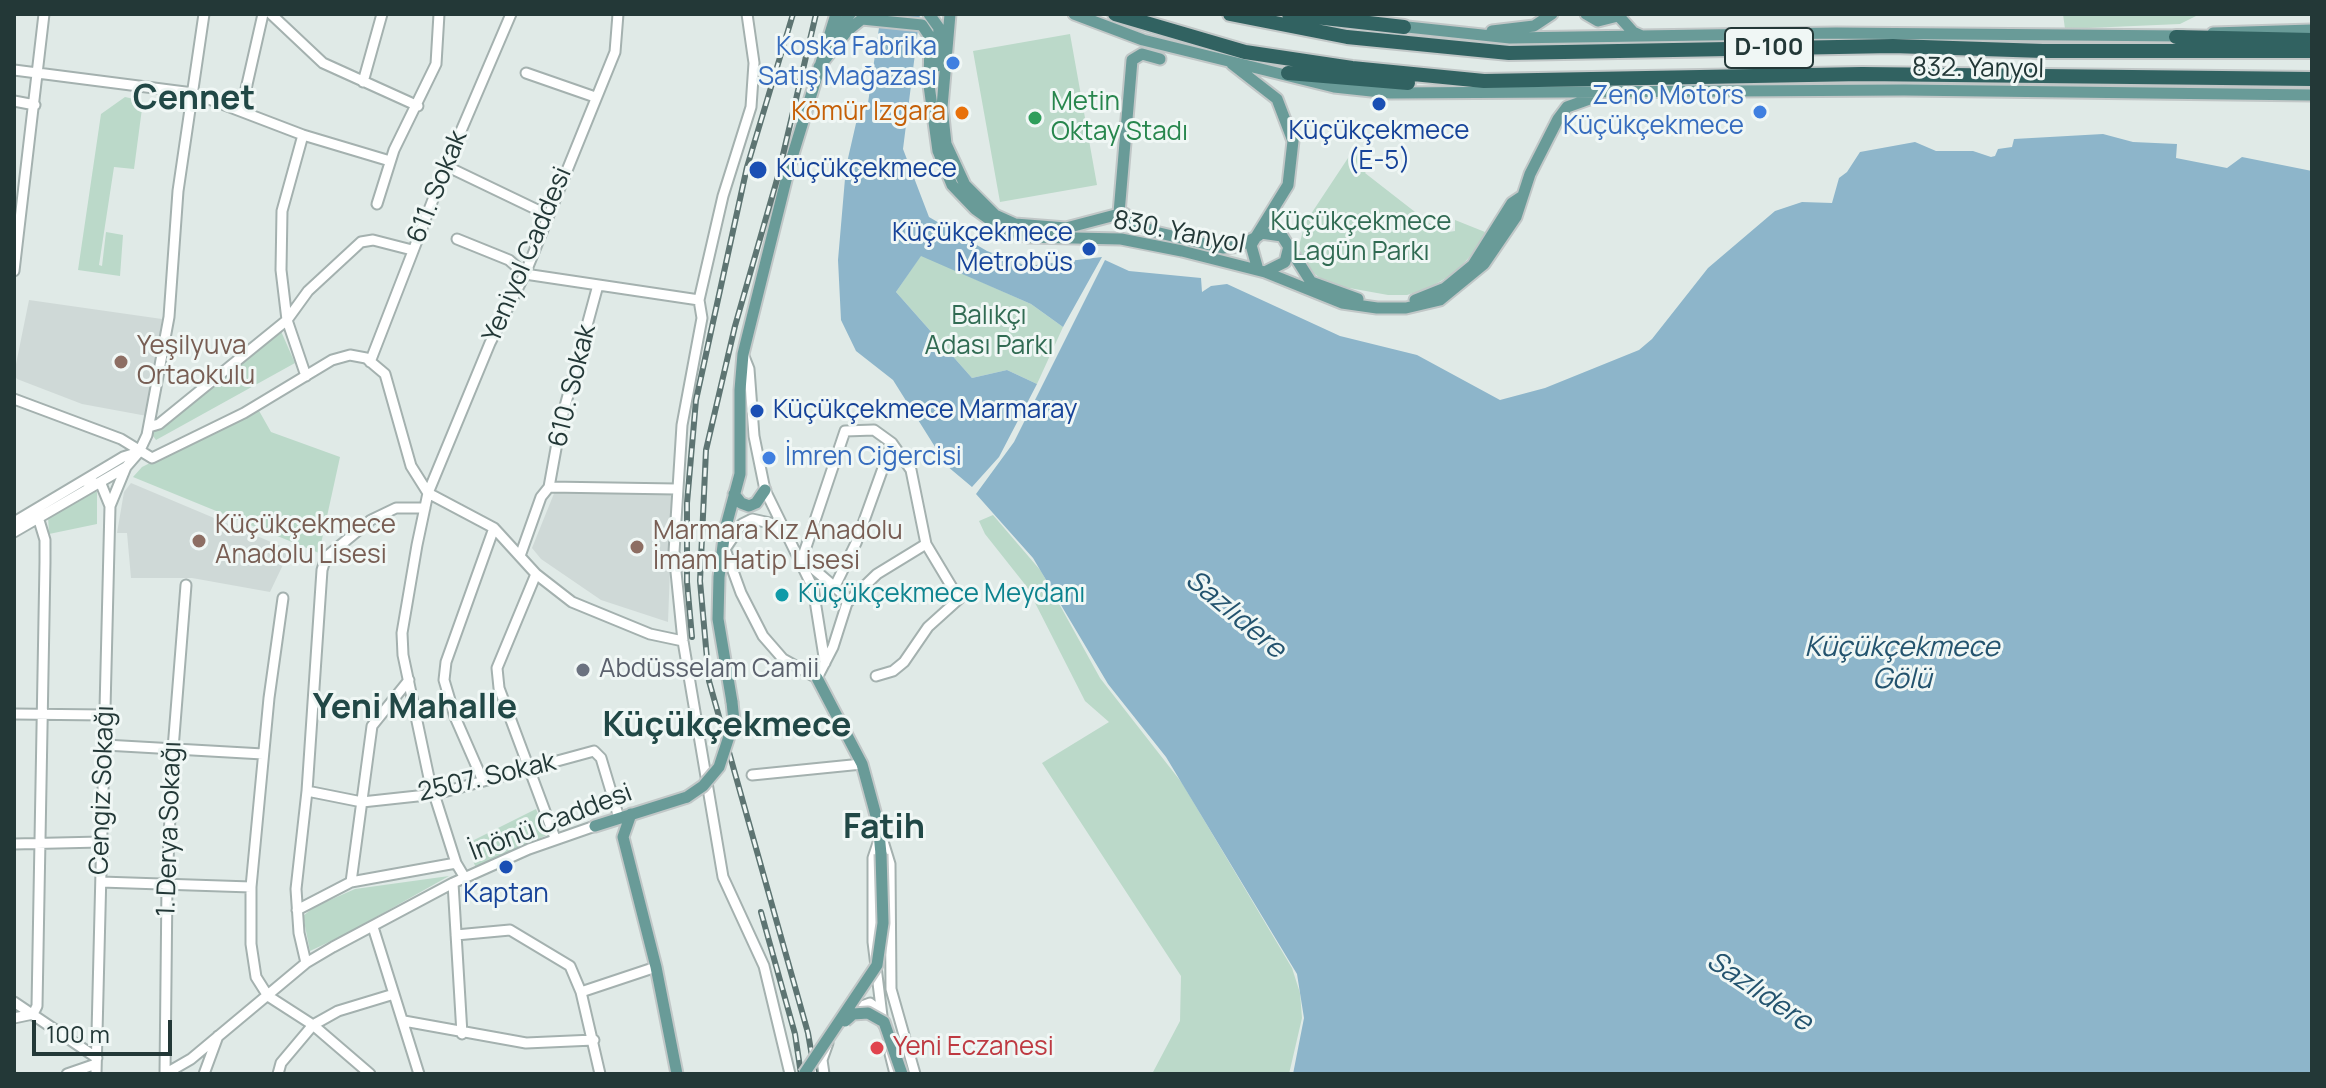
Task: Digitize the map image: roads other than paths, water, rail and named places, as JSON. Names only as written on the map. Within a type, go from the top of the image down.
[{"type":"highway","name":"D-100","points":[[1115,14],[1198,40],[1279,58],[1430,77],[1520,82],[1862,74],[2312,79]]},
{"type":"highway","name":"D-100","points":[[1230,14],[1347,37],[1509,53],[1878,46],[2043,51],[2312,51]]},
{"type":"highway","points":[[1289,14],[1379,27],[1404,27]]},
{"type":"highway","points":[[2176,37],[2312,40]]},
{"type":"highway","points":[[1288,73],[1437,85],[1520,82]]},
{"type":"main road","points":[[819,67],[836,14]]},
{"type":"main road","points":[[819,67],[836,28],[850,14]]},
{"type":"main road","points":[[929,14],[939,28],[932,116]]},
{"type":"main road","name":"830. Yanyol","points":[[950,14],[943,126],[954,165],[974,197],[995,215],[1015,224],[1038,228],[1066,228],[1115,216],[1133,220],[1151,231],[1204,246],[1239,246],[1260,234]]},
{"type":"main road","points":[[1074,14],[1143,40],[1288,73],[1334,87],[1390,93],[1642,92]]},
{"type":"main road","points":[[1329,14],[1404,27],[1510,38],[1836,33],[2176,37],[2245,30],[2312,30]]},
{"type":"main road","points":[[1474,34],[1534,26],[1552,14]]},
{"type":"main road","points":[[1586,14],[1598,21],[1619,15],[1633,32],[1654,38]]},
{"type":"main road","points":[[819,67],[852,26],[862,19],[922,25],[930,37],[932,116]]},
{"type":"main road","points":[[1133,220],[1131,235],[1121,239],[1111,232],[1132,60],[1142,54],[1160,59]]},
{"type":"main road","points":[[1229,61],[1277,99],[1293,141],[1288,185],[1260,234],[1251,251],[1261,271],[1285,262],[1289,246],[1278,233],[1260,234]]},
{"type":"main road","name":"İnönü Caddesi","points":[[595,826],[687,797],[703,786],[719,767],[734,721],[718,619],[719,577],[725,549],[725,530],[740,474],[743,354],[790,164],[819,67]]},
{"type":"main road","name":"832. Yanyol","points":[[1642,92],[1904,90],[2312,95]]},
{"type":"main road","name":"830. Yanyol","points":[[932,116],[938,151],[952,185],[975,209],[1000,227],[1028,237],[1121,239],[1261,271],[1342,303],[1406,308],[1440,300],[1484,264],[1501,233],[1512,203],[1521,197],[1540,151],[1567,107],[1583,99],[1642,92]]},
{"type":"main road","name":"830. Yanyol","points":[[1289,246],[1302,273],[1321,288],[1360,300],[1404,302],[1421,299],[1454,281],[1501,233]]},
{"type":"main road","points":[[734,494],[741,503],[749,506],[756,503],[765,490]]},
{"type":"main road","points":[[804,1074],[877,965],[883,923],[880,836],[862,764],[817,678]]},
{"type":"main road","points":[[631,814],[623,837],[656,967],[677,1074]]},
{"type":"main road","points":[[595,826],[623,837]]},
{"type":"main road","points":[[835,1030],[853,1014],[875,1015],[889,1028],[902,1074]]},
{"type":"street","points":[[14,271],[44,14]]},
{"type":"street","points":[[14,532],[126,467],[139,452],[149,427],[169,317],[178,191],[204,14]]},
{"type":"street","points":[[241,111],[263,14]]},
{"type":"street","points":[[363,82],[382,14]]},
{"type":"street","points":[[377,204],[390,161],[436,64],[439,14]]},
{"type":"street","name":"611. Sokak","points":[[370,362],[446,166],[511,14]]},
{"type":"street","name":"Yeniyol Caddesi","points":[[465,878],[456,863],[423,753],[402,633],[428,493],[490,343],[525,274],[615,52],[618,14]]},
{"type":"street","points":[[747,14],[754,63],[751,107],[723,196],[699,300],[702,318],[684,409],[674,552],[683,641],[723,877],[764,966],[790,1074]]},
{"type":"street","points":[[277,16],[323,63],[418,106]]},
{"type":"street","points":[[14,70],[193,93],[303,135],[390,161]]},
{"type":"street","points":[[526,73],[595,97]]},
{"type":"street","points":[[14,101],[35,105]]},
{"type":"street","points":[[303,135],[282,211],[281,270],[287,320],[306,376]]},
{"type":"street","points":[[446,166],[548,215]]},
{"type":"street","points":[[457,239],[509,260],[525,274],[699,300]]},
{"type":"street","points":[[149,427],[159,424],[287,320],[308,291],[361,242],[373,240],[412,250]]},
{"type":"street","name":"610. Sokak","points":[[520,556],[541,497],[549,487],[561,421],[598,285]]},
{"type":"street","points":[[743,354],[749,369],[754,436],[765,490],[784,533],[802,559],[818,606],[825,663]]},
{"type":"street","points":[[14,399],[121,439],[152,458],[244,413],[306,376],[350,355],[370,362],[385,374],[411,466],[428,493],[494,528],[536,574],[572,602],[650,634],[683,641]]},
{"type":"street","points":[[802,559],[845,431],[874,430],[892,443],[911,470],[926,544],[959,599],[928,627],[904,662],[893,671],[876,676]]},
{"type":"street","points":[[835,586],[856,543],[892,443]]},
{"type":"street","points":[[14,522],[123,457],[139,452]]},
{"type":"street","name":"Cengiz Sokağı","points":[[96,1065],[110,506],[126,467]]},
{"type":"street","points":[[83,481],[98,483]]},
{"type":"street","name":"Cengiz Sokağı","points":[[98,483],[110,506]]},
{"type":"street","points":[[549,487],[676,489]]},
{"type":"street","points":[[306,963],[296,889],[326,557],[371,520],[396,508],[425,508]]},
{"type":"street","points":[[33,1014],[37,1006],[45,562],[45,540],[38,517]]},
{"type":"street","points":[[784,533],[770,523],[752,519],[742,524],[725,549],[741,593],[763,636],[783,659],[817,678],[847,603],[877,574],[926,544]]},
{"type":"street","points":[[483,781],[451,706],[444,680],[446,662],[494,528]]},
{"type":"street","points":[[802,559],[835,586],[847,603]]},
{"type":"street","points":[[536,574],[497,668],[499,688],[555,838]]},
{"type":"street","name":"1. Derya Sokağı","points":[[165,1074],[167,884],[173,749],[186,585]]},
{"type":"street","points":[[283,598],[263,754],[251,887],[251,944],[256,977],[268,996],[313,1025],[370,1074]]},
{"type":"street","points":[[351,882],[372,726],[409,680]]},
{"type":"street","points":[[14,714],[105,715]]},
{"type":"street","points":[[105,745],[263,754]]},
{"type":"street","name":"2507. Sokak","points":[[307,791],[362,802],[436,794],[594,751],[601,758],[619,818]]},
{"type":"street","points":[[752,775],[862,764]]},
{"type":"street","name":"İnönü Caddesi","points":[[165,1074],[191,1059],[306,963],[453,883],[555,838],[595,826]]},
{"type":"street","points":[[880,836],[873,858],[876,975],[880,1010],[895,1074]]},
{"type":"street","points":[[880,836],[890,864],[891,989],[915,1074]]},
{"type":"street","points":[[14,844],[101,842]]},
{"type":"street","points":[[297,910],[351,882],[456,863]]},
{"type":"street","points":[[101,882],[251,887]]},
{"type":"street","points":[[453,883],[462,1034]]},
{"type":"street","points":[[373,927],[419,1074]]},
{"type":"street","points":[[456,935],[510,930],[570,966],[581,992],[600,1074]]},
{"type":"street","points":[[581,992],[656,967]]},
{"type":"street","points":[[824,1074],[822,1060],[830,1040],[876,975]]},
{"type":"street","points":[[278,1074],[281,1063],[313,1025],[338,1011],[394,994]]},
{"type":"street","points":[[14,1002],[96,1065]]},
{"type":"street","points":[[851,1010],[870,1003],[880,1010]]},
{"type":"street","points":[[14,1018],[33,1014]]},
{"type":"street","points":[[404,1021],[462,1034],[526,1043],[594,1040]]},
{"type":"street","points":[[204,1074],[219,1033]]},
{"type":"street","points":[[67,1074],[96,1065]]},
{"type":"water","points":[[881,14],[920,14],[903,149],[929,217],[987,251],[1027,266],[1102,257],[1063,327],[1031,304],[921,256],[896,292],[972,378],[1007,370],[1037,384],[999,457],[972,487],[947,466],[893,380],[856,351],[841,320],[838,260],[846,167],[857,119],[863,102],[868,103]]},
{"type":"water","name":"Küçükçekmece Gölü","points":[[2103,134],[2133,142],[2177,144],[2176,158],[2227,168],[2242,157],[2312,171],[2312,1074],[1293,1074],[1304,1018],[1297,974],[1166,757],[1108,684],[1033,558],[976,494],[1014,442],[1105,260],[1129,271],[1201,278],[1202,292],[1211,286],[1227,284],[1340,336],[1417,355],[1500,400],[1545,388],[1639,350],[1652,339],[1708,268],[1775,211],[1802,202],[1832,203],[1839,178],[1847,172],[1860,152],[1915,142],[1936,151],[1973,151],[1991,157],[1998,149],[2012,147],[2014,139]]},
{"type":"railway","points":[[692,637],[687,582],[687,503],[696,400],[747,167],[793,14]]},
{"type":"railway","points":[[815,1074],[808,1033],[709,681],[700,581],[706,450],[735,326],[778,176],[816,14]]},
{"type":"railway","points":[[761,912],[795,1034],[801,1074]]},
{"type":"place","name":"Koska Fabrika Satış Mağazası","points":[[953,63]]},
{"type":"place","name":"Küçükçekmece (E-5)","points":[[1379,104]]},
{"type":"place","name":"Zeno Motors Küçükçekmece","points":[[1760,112]]},
{"type":"place","name":"Kömür Izgara","points":[[962,113]]},
{"type":"place","name":"Metin Oktay Stadı","points":[[1035,118]]},
{"type":"place","name":"Küçükçekmece","points":[[758,170]]},
{"type":"place","name":"Küçükçekmece Metrobüs","points":[[1089,249]]},
{"type":"place","name":"Yeşilyuva Ortaokulu","points":[[121,362]]},
{"type":"place","name":"Küçükçekmece Marmaray","points":[[757,411]]},
{"type":"place","name":"İmren Ciğercisi","points":[[769,458]]},
{"type":"place","name":"Küçükçekmece Anadolu Lisesi","points":[[199,541]]},
{"type":"place","name":"Marmara Kız Anadolu İmam Hatip Lisesi","points":[[637,547]]},
{"type":"place","name":"Küçükçekmece Meydanı","points":[[782,595]]},
{"type":"place","name":"Abdüsselam Camii","points":[[583,670]]},
{"type":"place","name":"Kaptan","points":[[506,867]]},
{"type":"place","name":"Yeni Eczanesi","points":[[877,1048]]},
{"type":"district","name":"Cennet","points":[[194,99]]},
{"type":"district","name":"Yeni Mahalle","points":[[415,708]]},
{"type":"district","name":"Küçükçekmece","points":[[727,726]]},
{"type":"district","name":"Fatih","points":[[884,828]]},
{"type":"park label","name":"Küçükçekmece Lagün Parkı","points":[[1361,238]]},
{"type":"park label","name":"Balıkçı Adası Parkı","points":[[989,332]]},
{"type":"water label","name":"Sazlıdere","points":[[1235,615]]},
{"type":"water label","name":"Sazlıdere","points":[[1759,992]]}]
